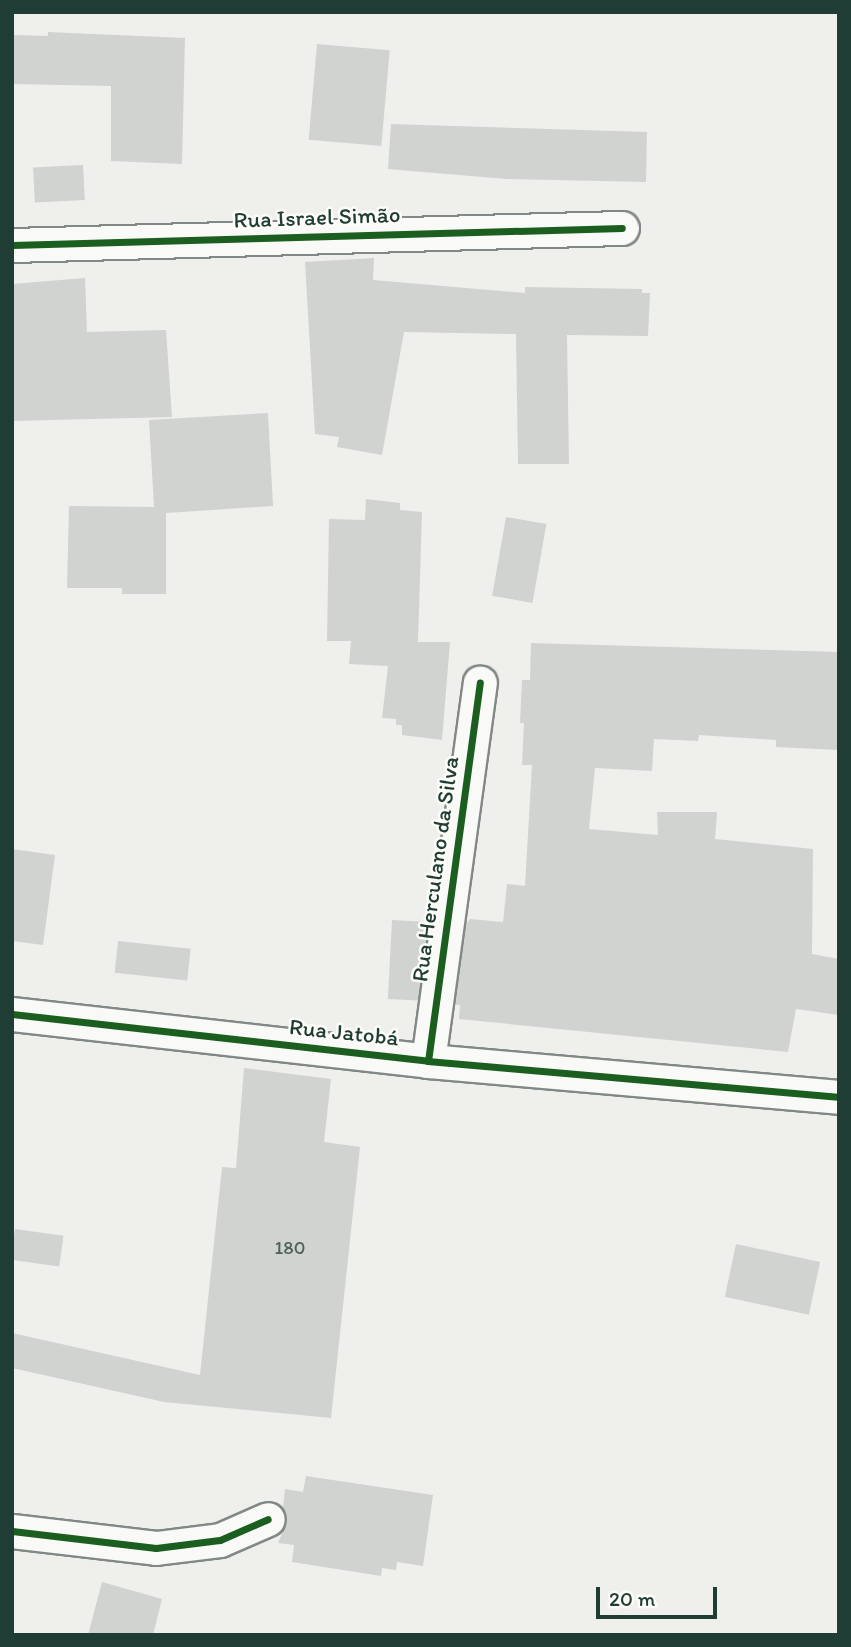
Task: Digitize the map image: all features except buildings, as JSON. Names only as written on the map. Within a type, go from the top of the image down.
[{"type":"street","name":"Rua Israel Simão","points":[[12,245],[622,228]]},
{"type":"street","name":"Rua Herculano da Silva","points":[[428,1061],[480,682]]},
{"type":"street","name":"Rua Jatobá","points":[[12,1014],[428,1061],[839,1097]]},
{"type":"street","points":[[12,1531],[156,1548],[220,1540],[268,1519]]},
{"type":"cycle path","points":[[12,245],[622,228]]},
{"type":"cycle path","points":[[428,1061],[480,683]]},
{"type":"cycle path","points":[[12,1014],[428,1061],[839,1097]]},
{"type":"cycle path","points":[[12,1531],[156,1548],[220,1540],[268,1519]]}]
